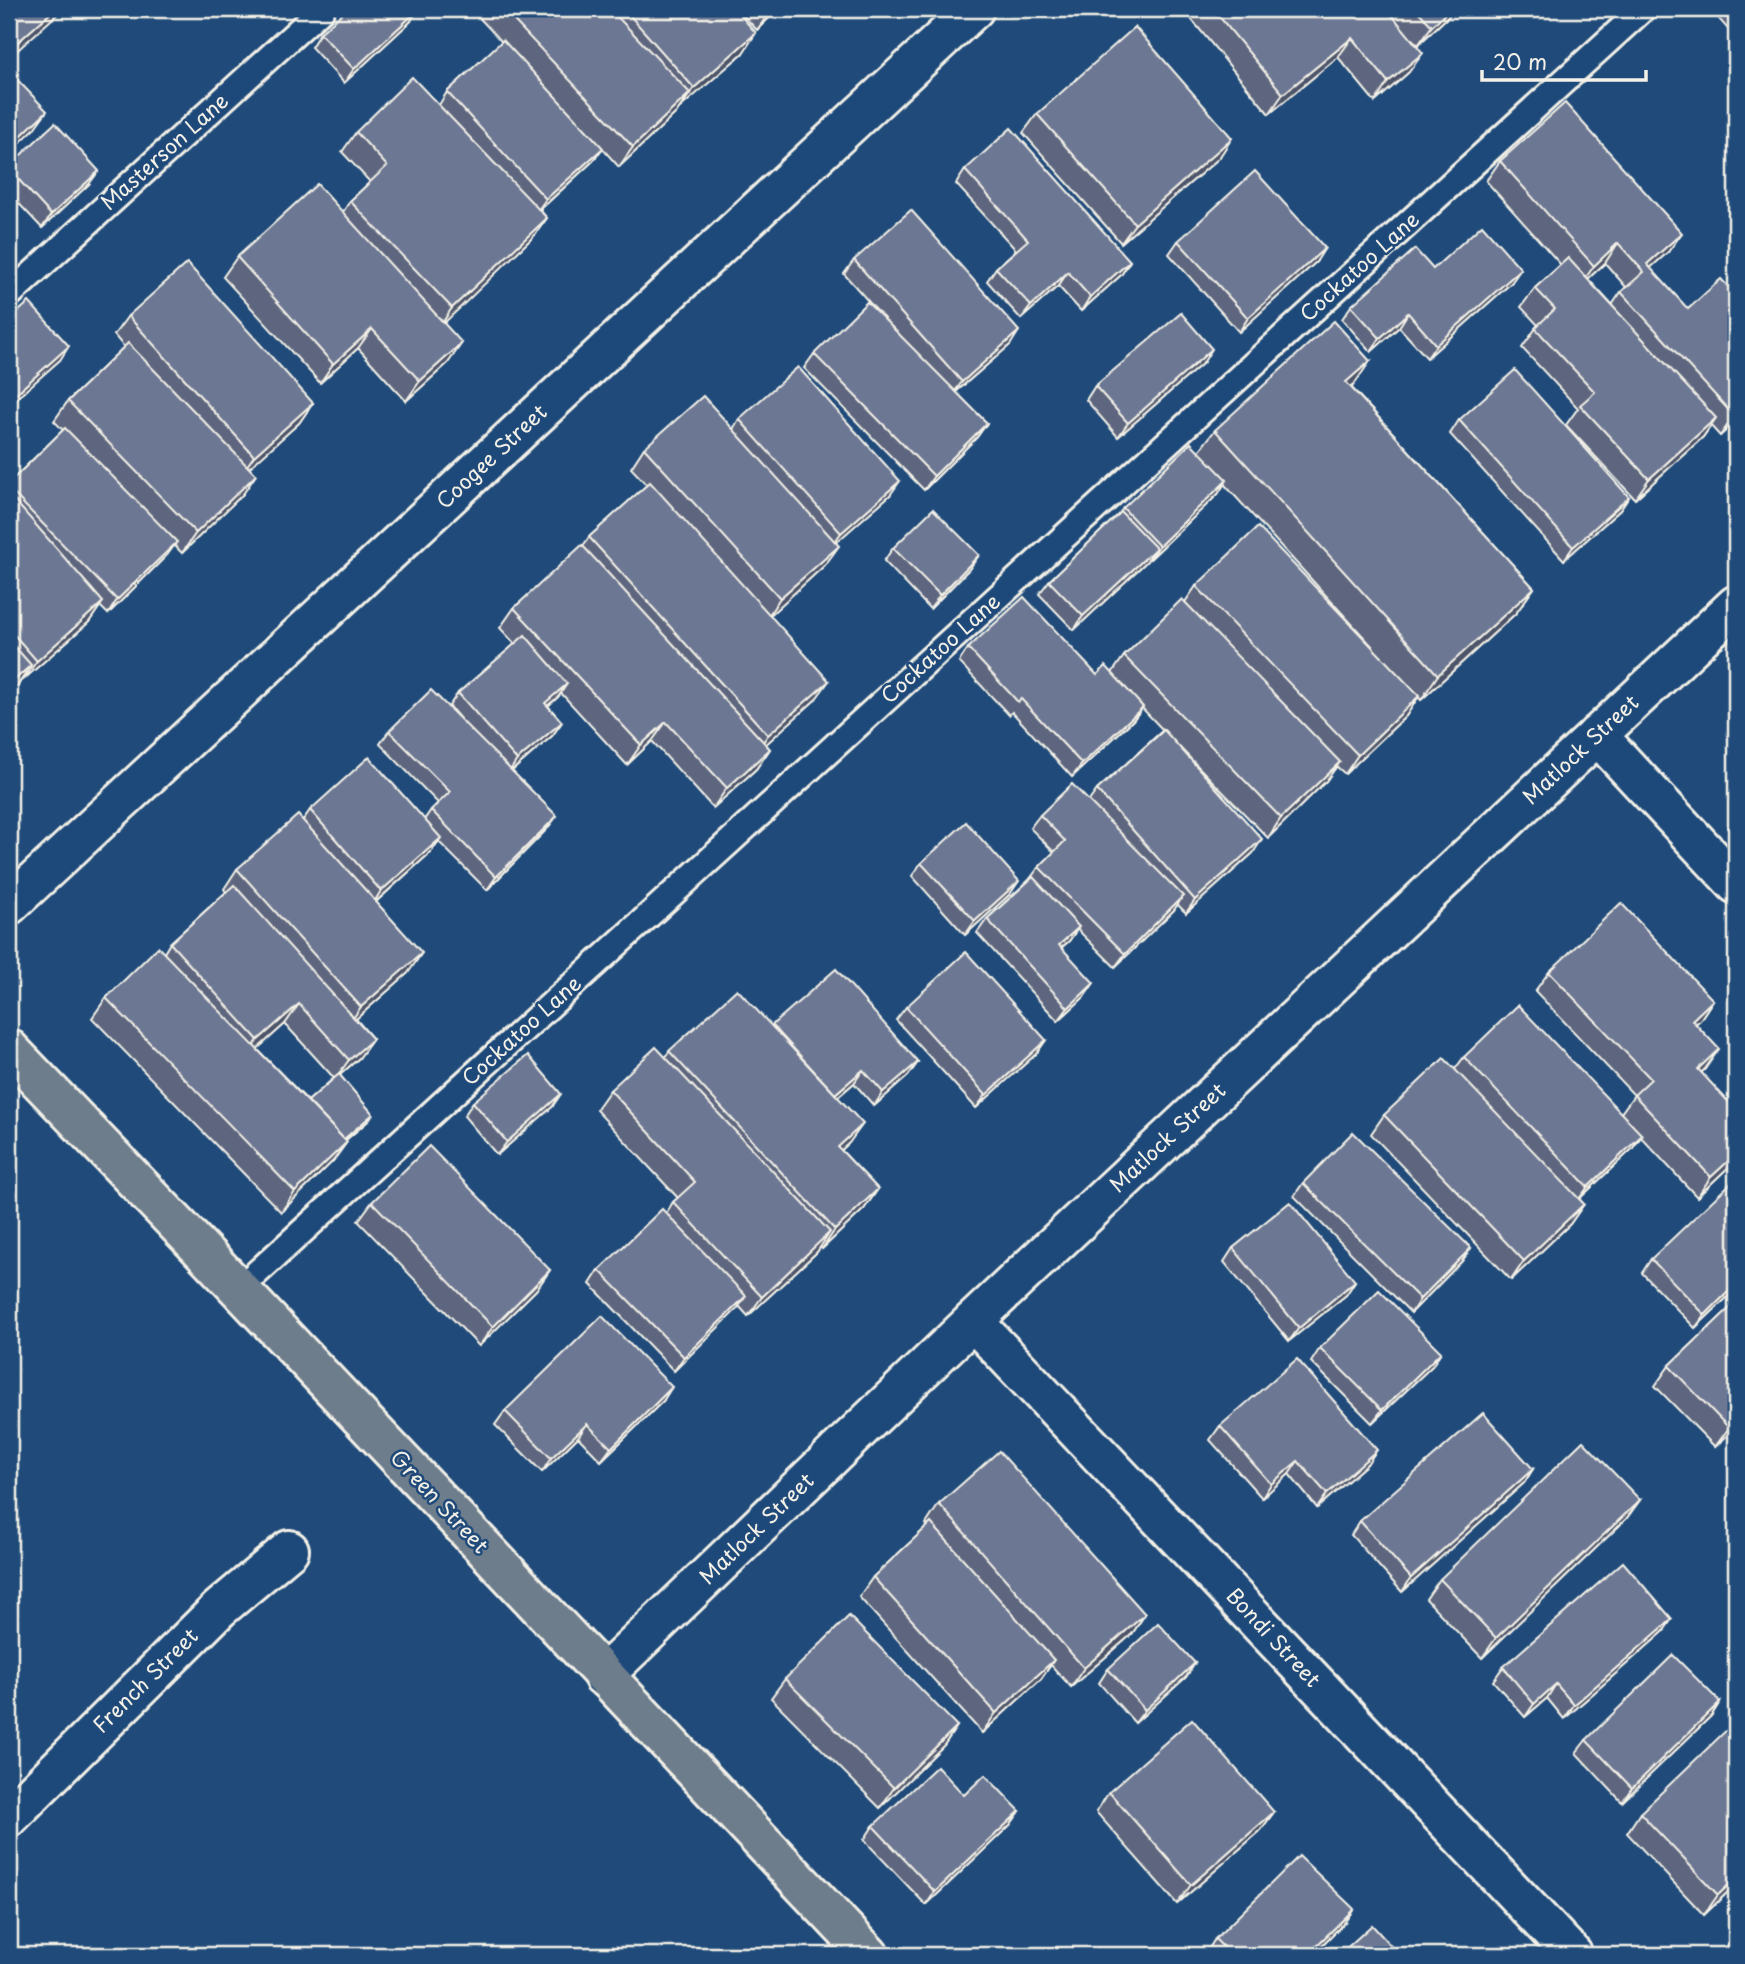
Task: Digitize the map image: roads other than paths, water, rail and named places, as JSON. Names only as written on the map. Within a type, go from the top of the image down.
[{"type":"main road","name":"Green Street","points":[[9,1049],[869,1955]]},
{"type":"street","name":"Coogee Street","points":[[9,905],[974,9]]},
{"type":"street","name":"Matlock Street","points":[[603,1676],[973,1321],[1736,605]]},
{"type":"street","points":[[1597,735],[1736,884]]},
{"type":"street","name":"Bondi Street","points":[[973,1321],[1573,1955]]},
{"type":"street","name":"French Street","points":[[9,1817],[219,1609],[289,1550]]},
{"type":"lane","name":"Masterson Lane","points":[[9,295],[322,9]]},
{"type":"lane","name":"Cockatoo Lane","points":[[239,1289],[1643,9]]}]
